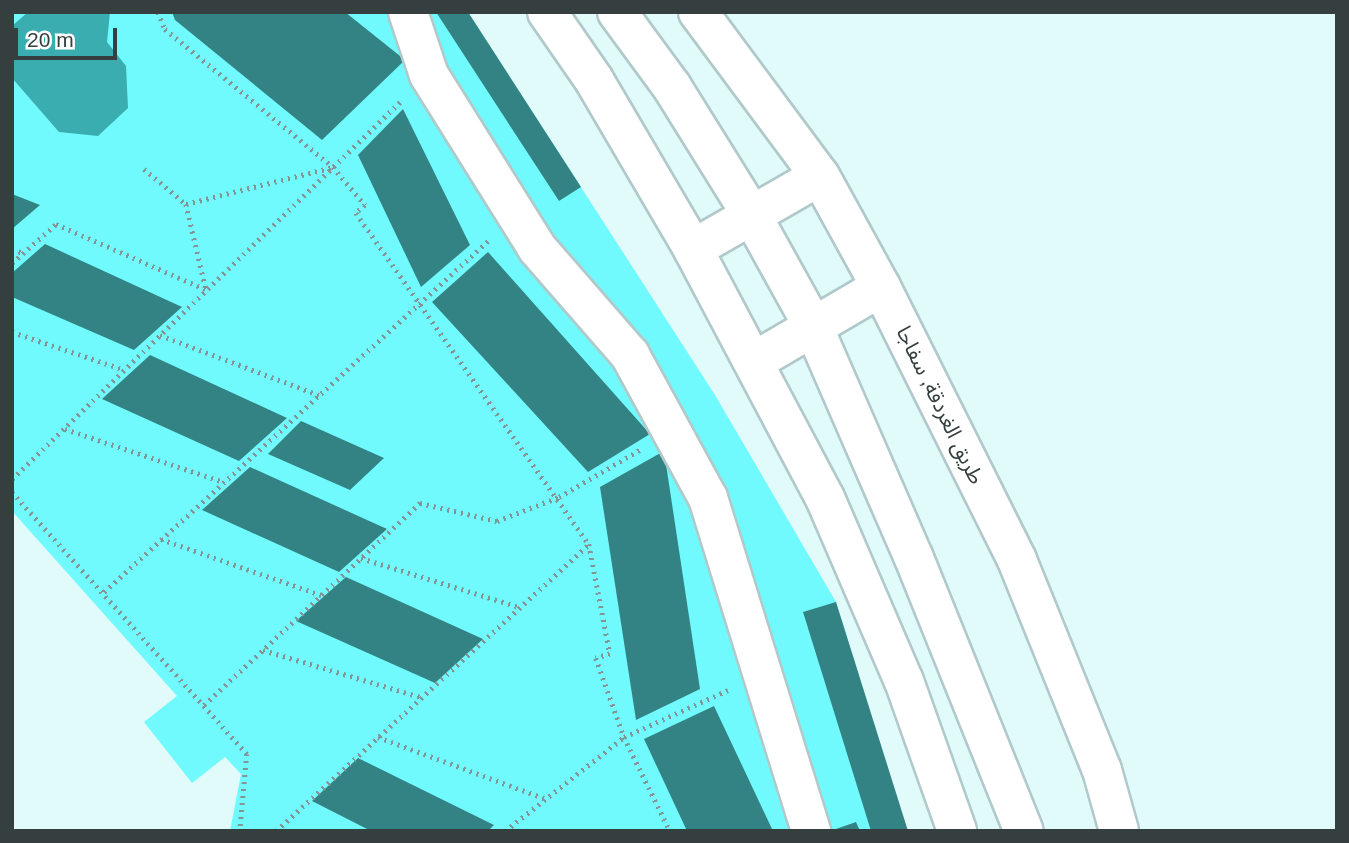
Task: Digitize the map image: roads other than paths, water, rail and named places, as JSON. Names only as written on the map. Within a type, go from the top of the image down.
[{"type":"main road","points":[[408,12],[429,75],[537,248],[630,355],[708,498],[811,831]]},
{"type":"main road","points":[[547,12],[594,80],[693,249],[755,361],[825,498],[904,681],[957,831]]},
{"type":"main road","points":[[617,12],[672,87],[751,214],[813,326],[914,558],[1024,831]]},
{"type":"main road","name":"طريق الغردقة, سفاجا","points":[[698,12],[820,176],[881,287],[1017,560],[1102,770],[1119,831]]},
{"type":"main road","points":[[693,249],[820,176]]},
{"type":"main road","points":[[755,361],[881,287]]}]
